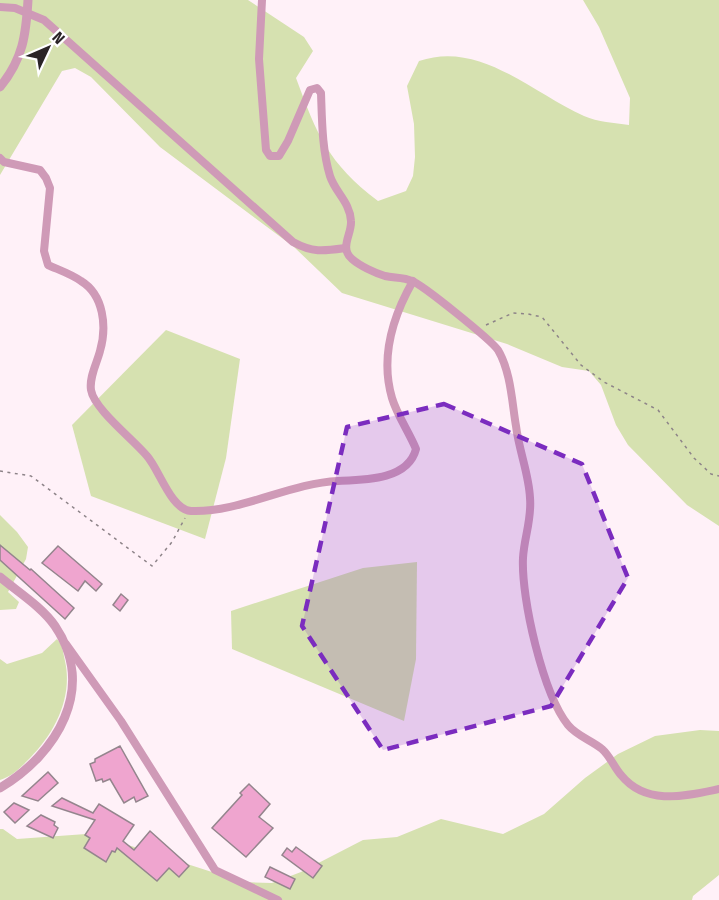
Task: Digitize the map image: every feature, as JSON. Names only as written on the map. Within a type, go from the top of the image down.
[{"type":"street","points":[[0,87],[14,68],[22,51],[28,0]]},
{"type":"street","points":[[262,0],[259,59],[266,150],[270,156],[279,156],[310,90],[317,88],[321,93],[330,177],[347,202],[351,222],[346,248],[351,259],[383,275],[413,281],[498,350],[506,372],[531,500],[523,558],[530,626],[551,692],[564,718],[579,735],[603,750],[621,776],[636,790],[659,796],[684,796],[719,789]]},
{"type":"street","points":[[0,7],[15,8],[44,20],[293,242],[307,249],[318,251],[346,248]]},
{"type":"street","points":[[0,158],[4,162],[40,170],[46,178],[50,189],[44,251],[48,265],[82,281],[95,295],[104,320],[101,349],[93,370],[91,390],[96,403],[148,457],[176,503],[188,511],[214,510],[328,481],[367,479],[400,471],[408,465],[416,449],[392,399],[387,369],[388,341],[398,310],[413,281]]},
{"type":"street","points":[[0,577],[53,623],[121,721],[215,870],[278,900]]},
{"type":"street","points":[[0,788],[16,778],[42,754],[64,720],[70,700],[74,671],[64,640]]},
{"type":"path","points":[[476,330],[513,313],[542,317],[581,365],[604,382],[658,410],[694,458],[711,474],[719,476]]},
{"type":"path","points":[[0,471],[31,476],[152,566],[172,542],[188,511]]},
{"type":"highlighted area","points":[[444,404],[582,464],[628,578],[551,706],[383,750],[302,626],[347,427]]},
{"type":"green space","points":[[0,0],[248,0],[304,37],[313,51],[296,78],[318,132],[326,147],[347,174],[378,201],[406,191],[413,176],[414,124],[407,86],[419,61],[441,56],[484,63],[505,72],[584,116],[629,125],[630,98],[599,27],[583,0],[719,0],[719,526],[687,505],[628,445],[616,425],[601,385],[589,371],[562,367],[507,344],[342,293],[294,247],[160,147],[91,77],[75,68],[62,71],[0,175]]},
{"type":"green space","points":[[166,330],[240,359],[226,458],[205,539],[91,496],[72,425]]},
{"type":"green space","points":[[0,515],[28,547],[26,559],[8,592],[19,602],[16,609],[0,610]]},
{"type":"green space","points":[[417,562],[416,659],[404,721],[232,649],[231,611],[363,568]]},
{"type":"green space","points":[[57,639],[62,649],[67,674],[60,714],[47,737],[30,758],[16,771],[0,780],[0,659],[7,664],[42,653]]},
{"type":"green space","points":[[700,730],[719,731],[719,875],[693,896],[692,900],[0,900],[0,829],[17,839],[86,834],[125,844],[243,882],[272,883],[301,872],[363,840],[397,837],[441,819],[503,834],[544,814],[585,778],[618,754],[655,736]]},
{"type":"building","points":[[0,545],[31,569],[74,608],[65,619],[0,560]]},
{"type":"building","points":[[58,546],[102,584],[96,591],[85,581],[78,591],[42,563]]},
{"type":"building","points":[[121,594],[128,600],[120,611],[113,605]]},
{"type":"building","points":[[120,746],[148,796],[136,802],[134,797],[124,803],[110,779],[103,782],[102,779],[96,781],[90,764]]},
{"type":"building","points":[[48,772],[58,783],[38,801],[22,796]]},
{"type":"building","points":[[249,784],[270,804],[259,817],[273,828],[246,857],[212,828]]},
{"type":"building","points":[[62,798],[93,813],[99,804],[134,825],[123,841],[134,850],[150,831],[189,866],[179,877],[169,868],[157,881],[117,848],[115,852],[112,851],[106,862],[84,848],[90,838],[85,835],[95,820],[52,806]]},
{"type":"building","points":[[14,803],[29,810],[15,823],[4,812]]},
{"type":"building","points":[[41,815],[55,822],[54,825],[58,828],[53,838],[27,826]]},
{"type":"building","points":[[296,847],[322,866],[313,878],[282,855],[287,848],[292,852]]},
{"type":"building","points":[[270,867],[295,879],[290,889],[265,877]]}]
